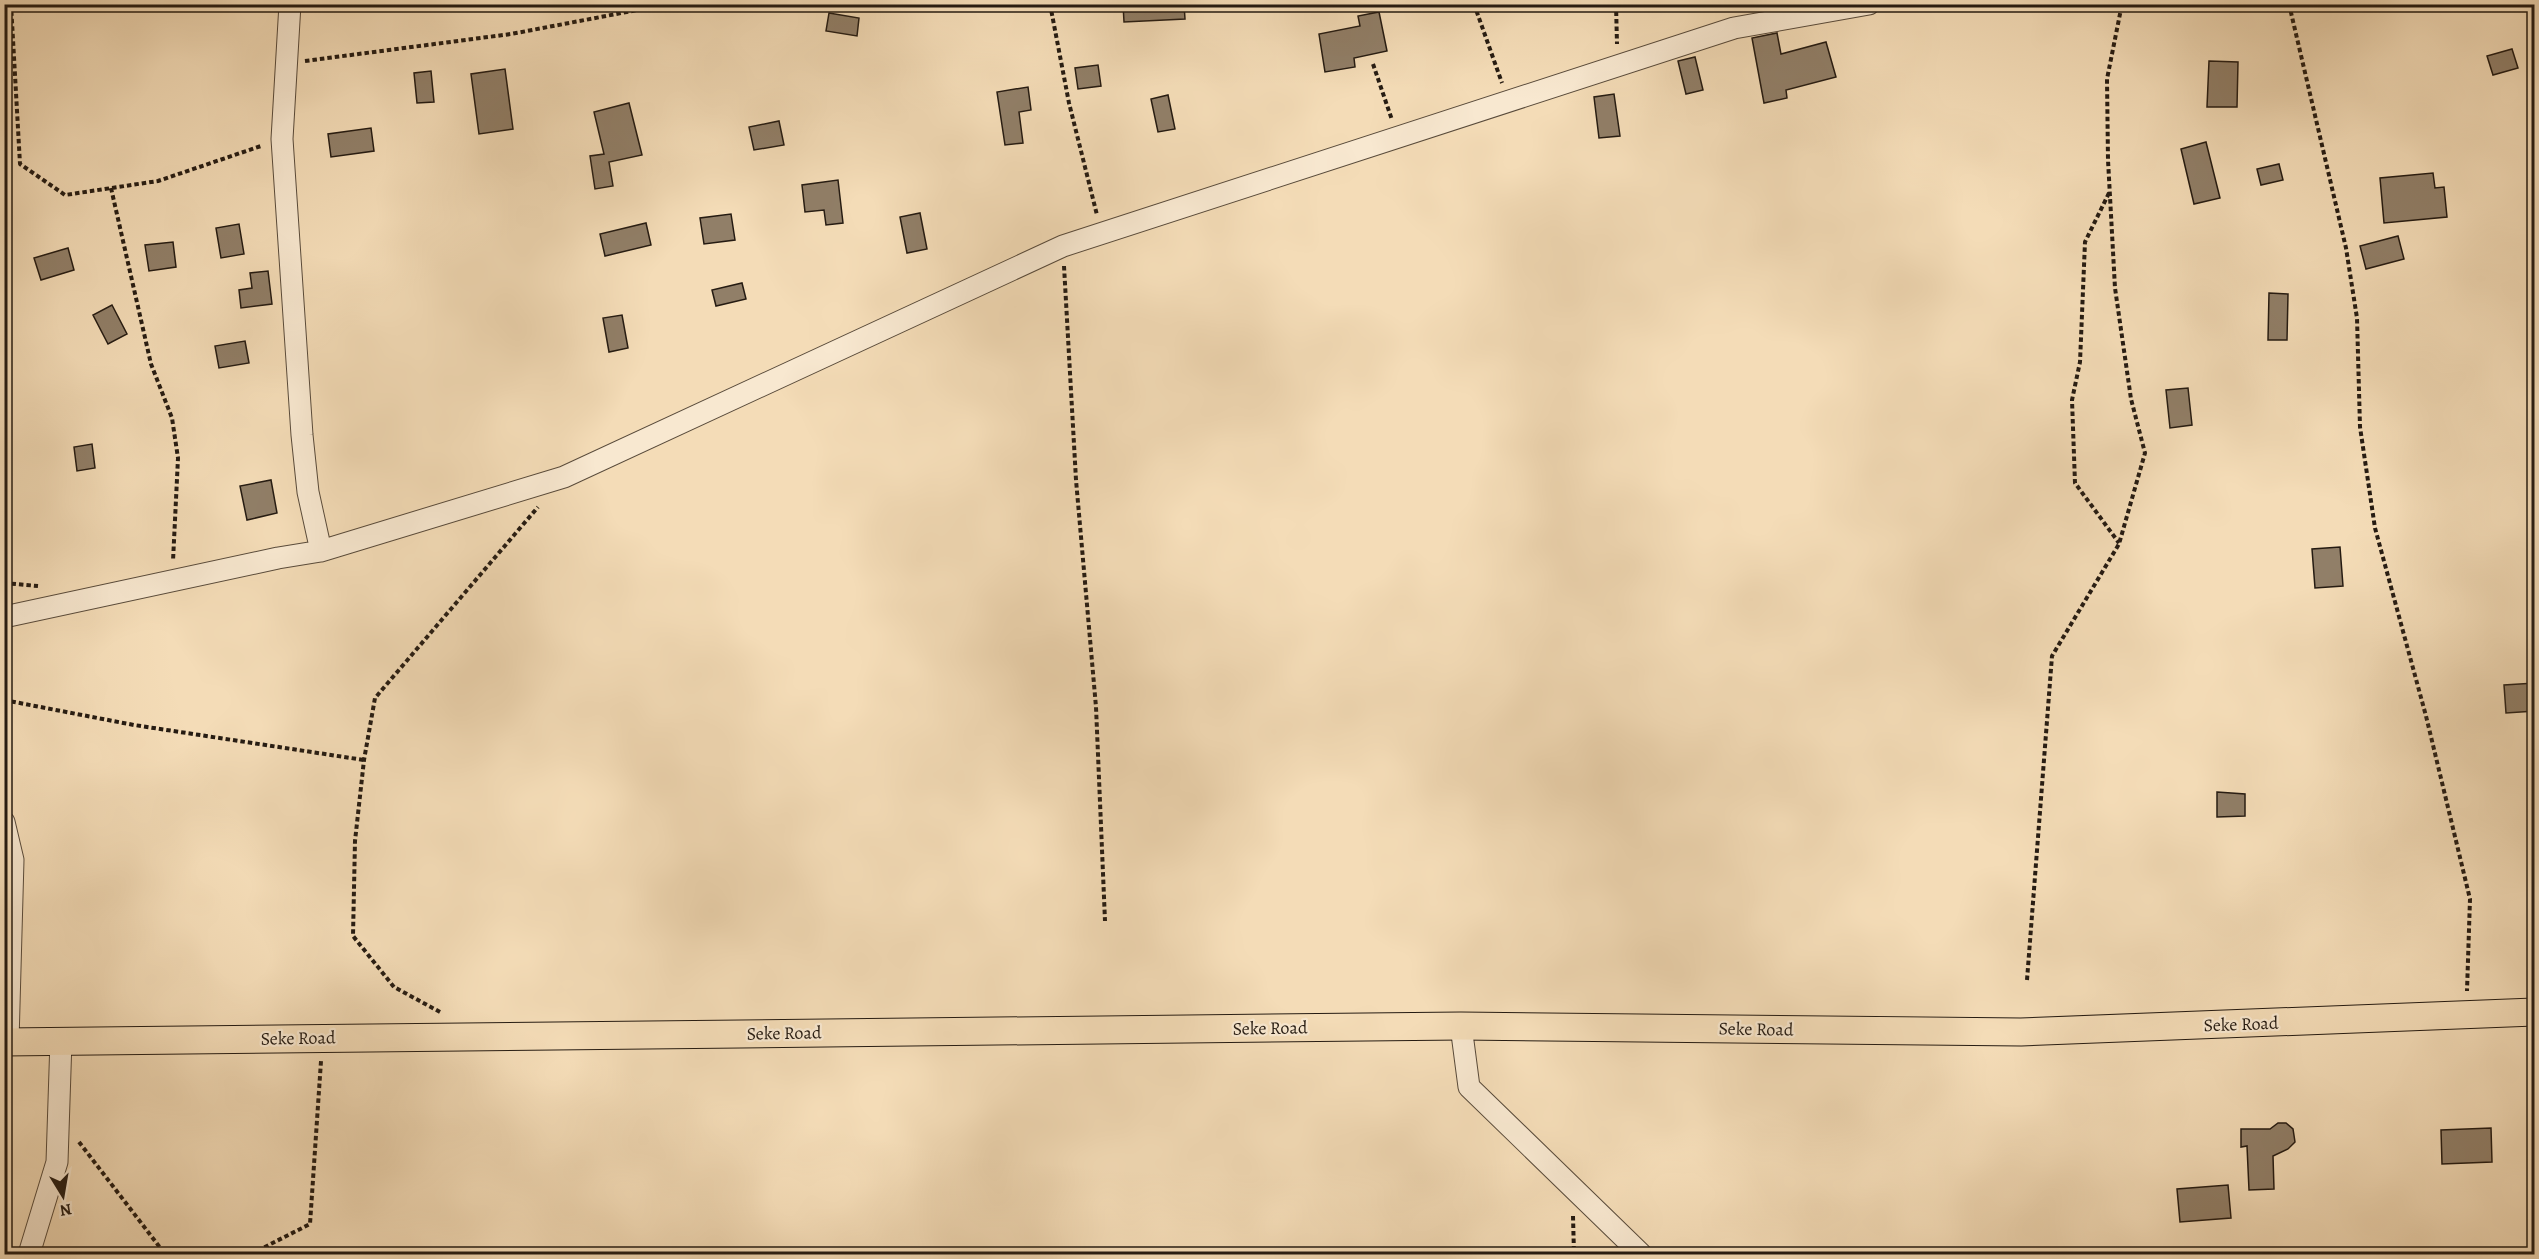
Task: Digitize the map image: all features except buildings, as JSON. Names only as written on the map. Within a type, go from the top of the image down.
[{"type":"main road","name":"Seke Road","points":[[6,1042],[1461,1026],[2021,1032],[2535,1012]]},
{"type":"street","points":[[290,4],[282,139],[303,446],[308,492],[321,551]]},
{"type":"street","points":[[4,617],[172,580],[321,551],[564,477],[1063,246],[1734,28],[1869,4]]},
{"type":"street","points":[[4,822],[13,860],[6,1042]]},
{"type":"street","points":[[1461,1026],[1469,1087],[1641,1254]]},
{"type":"street","points":[[29,1254],[57,1162],[61,1040]]},
{"type":"path","points":[[11,4],[20,164],[65,195],[158,181],[282,139]]},
{"type":"path","points":[[287,63],[511,34],[669,4]]},
{"type":"path","points":[[1050,4],[1069,103],[1101,233]]},
{"type":"path","points":[[1474,4],[1509,101]]},
{"type":"path","points":[[1616,4],[1617,66]]},
{"type":"path","points":[[2027,980],[2052,656],[2120,544],[2145,453],[2130,399],[2117,299],[2110,192],[2107,79],[2122,4]]},
{"type":"path","points":[[2289,4],[2346,248],[2357,318],[2360,427],[2375,528],[2426,716],[2470,899],[2466,1016]]},
{"type":"path","points":[[1373,64],[1398,137]]},
{"type":"path","points":[[111,188],[151,364],[172,418],[178,458],[172,580]]},
{"type":"path","points":[[2110,192],[2085,242],[2080,362],[2072,400],[2075,483],[2120,544]]},
{"type":"path","points":[[1063,246],[1076,480],[1096,707],[1105,921]]},
{"type":"path","points":[[444,1014],[394,987],[353,936],[355,841],[364,760],[375,698],[564,477]]},
{"type":"path","points":[[4,700],[134,725],[364,760]]},
{"type":"path","points":[[250,1254],[310,1224],[322,1037]]},
{"type":"path","points":[[59,1118],[104,1172],[165,1254]]}]
